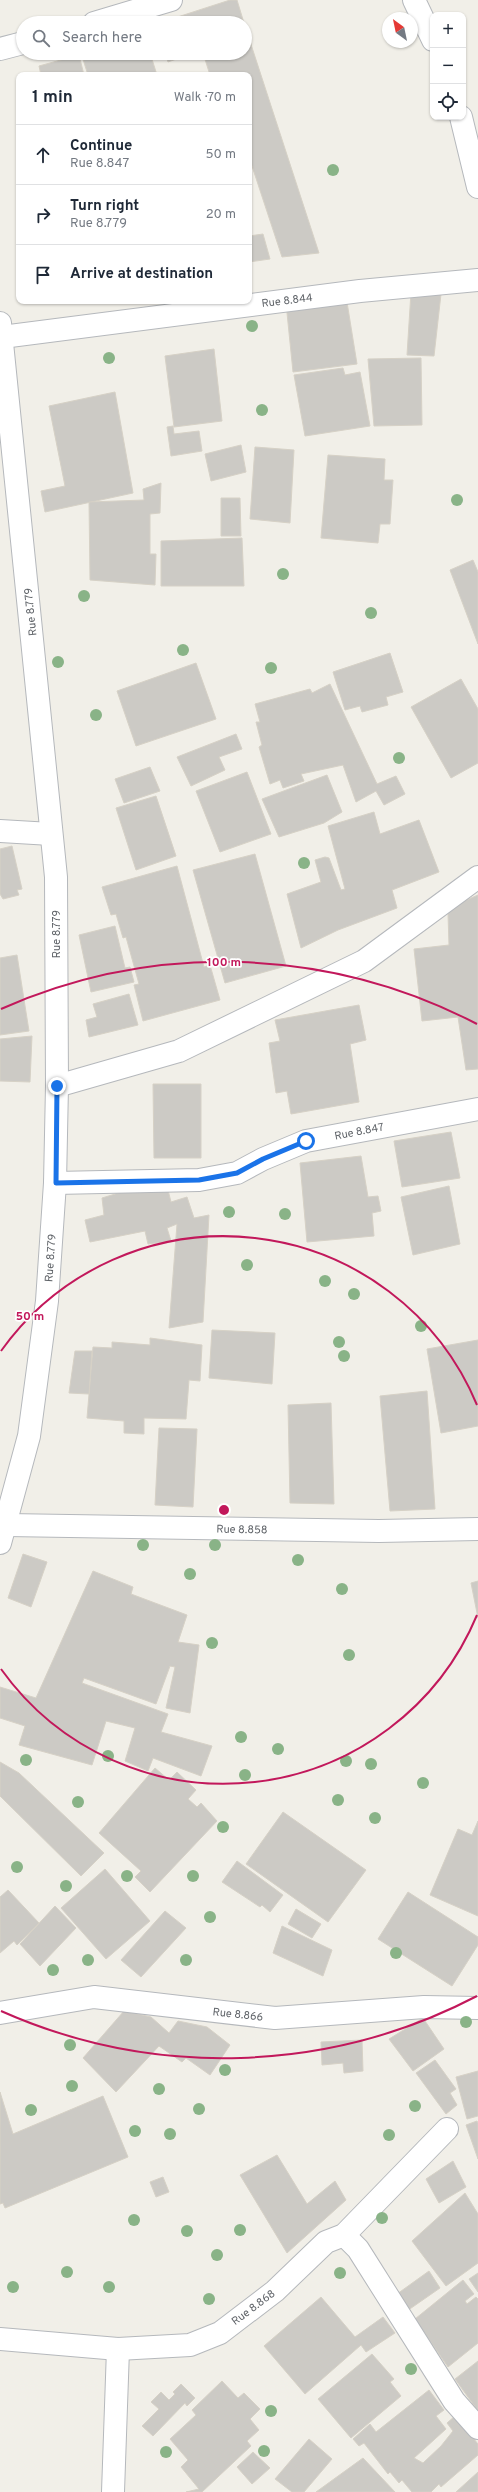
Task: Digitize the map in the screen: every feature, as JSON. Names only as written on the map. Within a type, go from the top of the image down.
[{"type":"street","points":[[117,16],[171,0]]},
{"type":"street","points":[[414,0],[430,34]]},
{"type":"street","points":[[0,49],[16,45]]},
{"type":"street","points":[[462,120],[478,188]]},
{"type":"street","name":"Rue 8.844","points":[[252,303],[478,280]]},
{"type":"street","name":"Rue 8.844","points":[[1,330],[244,304]]},
{"type":"street","name":"Rue 8.779","points":[[1,330],[56,877],[57,1086],[56,1183],[47,1301],[29,1436],[3,1534]]},
{"type":"street","points":[[0,831],[52,834]]},
{"type":"street","points":[[57,1086],[179,1051],[364,961],[478,877]]},
{"type":"street","name":"Rue 8.847","points":[[56,1183],[199,1180],[237,1173],[263,1159],[306,1141],[478,1109]]},
{"type":"street","name":"Rue 8.858","points":[[3,1534],[478,1529]]},
{"type":"street","name":"Rue 8.866","points":[[0,2013],[94,1997],[274,2018],[424,2006],[478,2008]]},
{"type":"street","name":"Rue 8.868","points":[[0,2339],[118,2349],[190,2345],[220,2333],[275,2291],[326,2242],[344,2235],[447,2130]]},
{"type":"street","points":[[344,2235],[358,2249],[454,2401],[478,2428]]},
{"type":"street","points":[[113,2492],[118,2349]]},
{"type":"building","points":[[230,0],[237,0],[242,16],[181,16]]},
{"type":"building","points":[[252,47],[319,253],[282,257],[252,166],[252,72],[209,72],[205,60],[252,60]]},
{"type":"building","points":[[61,60],[80,60],[83,72],[40,72],[39,66]]},
{"type":"building","points":[[83,60],[152,60],[156,72],[87,72]]},
{"type":"building","points":[[263,234],[270,259],[252,262],[252,236]]},
{"type":"building","points":[[411,292],[441,294],[434,356],[407,355]]},
{"type":"building","points":[[346,296],[357,364],[293,372],[286,303]]},
{"type":"building","points":[[214,349],[222,421],[174,427],[165,356]]},
{"type":"building","points":[[421,358],[422,425],[374,426],[368,359]]},
{"type":"building","points":[[343,368],[345,375],[360,372],[370,426],[305,436],[294,375]]},
{"type":"building","points":[[115,392],[133,493],[45,512],[41,491],[65,486],[49,406]]},
{"type":"building","points":[[173,426],[174,434],[199,431],[202,451],[171,456],[167,427]]},
{"type":"building","points":[[241,445],[246,472],[211,481],[205,454]]},
{"type":"building","points":[[255,447],[294,450],[290,523],[250,519]]},
{"type":"building","points":[[328,455],[385,459],[384,480],[393,480],[390,524],[380,524],[378,543],[321,538]]},
{"type":"building","points":[[161,483],[160,513],[150,514],[150,554],[156,554],[155,585],[90,580],[89,502],[144,500],[143,489]]},
{"type":"building","points":[[221,498],[240,498],[241,536],[221,536]]},
{"type":"building","points":[[242,538],[244,586],[161,586],[161,541]]},
{"type":"building","points":[[473,560],[478,572],[478,644],[450,570]]},
{"type":"building","points":[[390,653],[403,692],[386,697],[388,705],[362,712],[360,706],[345,710],[333,672]]},
{"type":"building","points":[[196,663],[216,719],[136,746],[117,691]]},
{"type":"building","points":[[461,679],[478,709],[478,763],[451,778],[411,707]]},
{"type":"building","points":[[330,684],[377,784],[396,776],[405,794],[384,805],[376,791],[356,802],[343,765],[301,774],[304,781],[283,788],[280,780],[270,784],[259,747],[262,745],[256,722],[260,722],[255,704],[310,689],[312,693]]},
{"type":"building","points":[[236,734],[242,749],[219,757],[225,770],[191,786],[177,757]]},
{"type":"building","points":[[150,767],[160,791],[124,803],[115,779]]},
{"type":"building","points":[[247,772],[271,834],[220,852],[196,791]]},
{"type":"building","points":[[327,775],[342,812],[324,823],[279,837],[262,799]]},
{"type":"building","points":[[156,796],[176,856],[136,870],[116,808]]},
{"type":"building","points":[[374,812],[380,834],[419,820],[439,872],[392,890],[397,908],[338,930],[301,948],[287,894],[321,882],[315,860],[325,857],[329,858],[341,890],[345,889],[328,826]]},
{"type":"building","points":[[12,846],[22,889],[17,890],[19,895],[3,899],[0,894],[0,849]]},
{"type":"building","points":[[255,854],[286,966],[225,983],[193,870]]},
{"type":"building","points":[[177,866],[204,967],[210,965],[220,1000],[143,1021],[134,985],[139,984],[126,937],[123,938],[116,914],[111,915],[102,887]]},
{"type":"building","points":[[478,895],[478,1069],[466,1070],[458,1017],[422,1021],[414,949],[449,945],[448,914],[455,905]]},
{"type":"building","points":[[115,926],[125,968],[130,967],[134,982],[91,992],[79,935]]},
{"type":"building","points":[[17,955],[29,1031],[0,1035],[0,958]]},
{"type":"building","points":[[129,994],[138,1025],[89,1037],[86,1020],[97,1017],[93,1004]]},
{"type":"building","points":[[359,1005],[366,1040],[350,1044],[359,1102],[291,1114],[287,1091],[276,1093],[269,1043],[280,1041],[275,1020]]},
{"type":"building","points":[[32,1036],[30,1082],[0,1081],[0,1039]]},
{"type":"building","points":[[153,1084],[201,1084],[201,1158],[154,1158]]},
{"type":"building","points":[[451,1132],[460,1178],[402,1187],[394,1141]]},
{"type":"building","points":[[361,1156],[368,1197],[378,1196],[381,1211],[372,1213],[374,1236],[307,1242],[300,1163]]},
{"type":"building","points":[[148,1184],[167,1186],[171,1202],[187,1197],[194,1218],[209,1215],[203,1322],[169,1328],[177,1224],[167,1228],[171,1241],[148,1244],[145,1231],[90,1242],[85,1220],[104,1215],[102,1198]]},
{"type":"building","points":[[449,1186],[460,1244],[413,1255],[401,1197]]},
{"type":"building","points":[[212,1330],[275,1333],[272,1384],[209,1378]]},
{"type":"building","points":[[150,1338],[202,1345],[200,1381],[189,1380],[186,1419],[144,1418],[144,1434],[124,1433],[124,1421],[87,1418],[93,1347],[112,1348],[112,1342],[150,1345]]},
{"type":"building","points":[[478,1340],[478,1426],[441,1433],[427,1349]]},
{"type":"building","points":[[75,1351],[92,1351],[89,1394],[69,1393]]},
{"type":"building","points":[[427,1391],[435,1509],[390,1511],[380,1396]]},
{"type":"building","points":[[331,1403],[334,1504],[290,1503],[288,1405]]},
{"type":"building","points":[[159,1428],[197,1429],[193,1507],[155,1505]]},
{"type":"building","points":[[23,1554],[47,1562],[31,1607],[8,1598]]},
{"type":"building","points":[[93,1571],[133,1587],[131,1594],[187,1615],[178,1642],[199,1645],[190,1713],[166,1708],[175,1667],[170,1666],[156,1704],[84,1678],[82,1683],[168,1714],[161,1732],[212,1746],[201,1776],[153,1758],[148,1771],[125,1761],[135,1728],[106,1721],[92,1765],[19,1745],[25,1726],[0,1718],[0,1687],[36,1698]]},
{"type":"building","points":[[478,1581],[478,1618],[471,1583]]},
{"type":"building","points":[[0,1762],[19,1773],[104,1853],[81,1876],[0,1796]]},
{"type":"building","points":[[155,1768],[169,1780],[177,1772],[196,1790],[188,1799],[197,1807],[201,1803],[217,1821],[150,1892],[135,1877],[141,1871],[99,1833]]},
{"type":"building","points":[[283,1812],[366,1870],[328,1922],[246,1864]]},
{"type":"building","points":[[478,1821],[478,1916],[430,1895],[458,1829],[472,1835]]},
{"type":"building","points":[[237,1861],[283,1895],[270,1912],[262,1905],[260,1907],[222,1882]]},
{"type":"building","points":[[105,1869],[150,1921],[106,1959],[61,1908]]},
{"type":"building","points":[[8,1890],[39,1923],[17,1945],[14,1941],[0,1953],[0,1897]]},
{"type":"building","points":[[408,1892],[478,1937],[478,1945],[452,1986],[378,1939]]},
{"type":"building","points":[[55,1906],[76,1928],[40,1966],[20,1944]]},
{"type":"building","points":[[296,1909],[321,1924],[312,1938],[288,1924]]},
{"type":"building","points":[[165,1911],[186,1928],[141,1977],[121,1960]]},
{"type":"building","points":[[282,1926],[332,1950],[323,1976],[273,1953]]},
{"type":"building","points":[[124,2011],[151,2017],[169,2033],[178,2021],[207,2027],[230,2045],[210,2075],[186,2058],[182,2062],[159,2046],[116,2092],[83,2058]]},
{"type":"building","points":[[423,2018],[444,2049],[413,2071],[389,2039]]},
{"type":"building","points":[[362,2040],[363,2071],[344,2073],[343,2063],[322,2065],[321,2042]]},
{"type":"building","points":[[435,2060],[456,2089],[450,2093],[457,2105],[446,2114],[416,2073]]},
{"type":"building","points":[[478,2071],[478,2116],[467,2119],[456,2077]]},
{"type":"building","points":[[0,2092],[13,2134],[103,2096],[128,2157],[5,2208],[3,2203],[0,2204]]},
{"type":"building","points":[[477,2121],[478,2123],[478,2159],[466,2125]]},
{"type":"building","points":[[277,2155],[307,2204],[335,2181],[346,2200],[287,2253],[240,2175]]},
{"type":"building","points":[[453,2161],[466,2187],[439,2203],[426,2179]]},
{"type":"building","points":[[163,2177],[169,2192],[156,2197],[150,2182]]},
{"type":"building","points":[[465,2193],[478,2214],[478,2263],[446,2286],[412,2241]]},
{"type":"building","points":[[429,2271],[440,2288],[404,2313],[397,2294]]},
{"type":"building","points":[[478,2273],[478,2292],[469,2279]]},
{"type":"building","points":[[463,2280],[474,2294],[465,2301],[467,2304],[476,2297],[478,2299],[478,2343],[448,2367],[415,2319]]},
{"type":"building","points":[[321,2297],[355,2337],[383,2317],[395,2333],[366,2352],[361,2345],[305,2394],[264,2346]]},
{"type":"building","points":[[372,2354],[394,2379],[390,2382],[401,2396],[351,2438],[318,2399]]},
{"type":"building","points":[[478,2361],[478,2411],[455,2379]]},
{"type":"building","points":[[222,2381],[238,2398],[244,2393],[260,2409],[250,2419],[259,2430],[247,2441],[251,2446],[202,2492],[186,2492],[199,2489],[181,2467],[188,2460],[170,2439],[196,2415],[192,2410]]},
{"type":"building","points":[[181,2384],[195,2398],[187,2406],[185,2403],[153,2436],[142,2426],[159,2409],[151,2402],[161,2392],[169,2400],[175,2394],[173,2392]]},
{"type":"building","points":[[429,2390],[444,2410],[436,2416],[446,2429],[414,2458],[423,2463],[441,2446],[453,2431],[447,2423],[455,2416],[478,2444],[478,2455],[441,2487],[439,2484],[431,2492],[412,2492],[402,2480],[399,2483],[390,2472],[388,2474],[364,2443],[359,2446],[353,2439],[370,2424],[376,2432]]},
{"type":"building","points":[[309,2439],[332,2459],[304,2492],[292,2492],[275,2479]]},
{"type":"building","points":[[253,2452],[270,2468],[252,2484],[237,2467]]},
{"type":"building","points":[[363,2458],[395,2492],[316,2492]]},
{"type":"building","points":[[478,2472],[478,2492],[456,2492]]},
{"type":"route","points":[[57,1086],[56,1183],[199,1180],[237,1173],[263,1159],[306,1141]]}]
